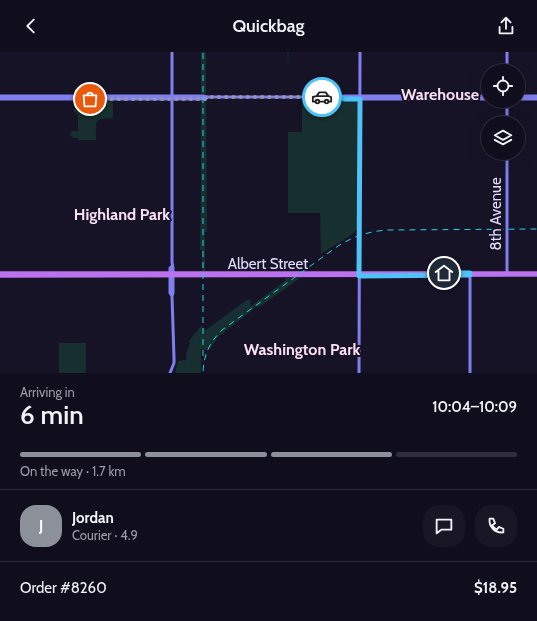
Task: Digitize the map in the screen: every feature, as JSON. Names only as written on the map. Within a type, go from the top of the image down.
[{"type":"main road","points":[[170,373],[173,369],[174,358],[172,296],[170,294],[171,274],[173,268],[172,52]]},
{"type":"main road","points":[[359,373],[360,52]]},
{"type":"main road","points":[[507,52],[507,64]]},
{"type":"main road","points":[[0,97],[344,96],[481,99]]},
{"type":"main road","points":[[360,97],[481,96]]},
{"type":"main road","points":[[525,96],[537,96]]},
{"type":"main road","points":[[525,99],[537,99]]},
{"type":"main road","name":"8th Avenue","points":[[506,274],[507,160]]},
{"type":"main road","name":"Albert Street","points":[[0,273],[537,274]]},
{"type":"main road","name":"Albert Street","points":[[0,276],[171,274]]},
{"type":"main road","points":[[470,274],[470,373]]},
{"type":"green space","points":[[201,52],[206,52],[206,94],[201,94]]},
{"type":"green space","points":[[77,101],[113,101],[113,118],[98,120],[96,125],[96,140],[78,140],[78,138],[73,138],[70,135],[74,130],[78,132],[78,115],[74,112],[74,109],[77,108]]},
{"type":"green space","points":[[201,101],[206,101],[207,232],[205,232],[205,271],[202,271],[202,250],[200,250]]},
{"type":"green space","points":[[302,101],[357,102],[357,229],[355,232],[321,254],[320,213],[288,213],[288,132],[302,132]]},
{"type":"green space","points":[[285,278],[300,278],[261,306],[256,307],[218,337],[209,350],[201,349],[201,373],[175,373],[178,361],[186,360],[190,343],[189,341],[201,326],[206,330],[249,299],[251,306],[285,281]]},
{"type":"green space","points":[[59,343],[86,343],[86,373],[59,373]]},
{"type":"waterway","points":[[288,52],[288,59]]},
{"type":"waterway","points":[[207,332],[250,301]]},
{"type":"waterway","points":[[185,373],[191,349],[201,336]]},
{"type":"railway","points":[[203,52],[203,356]]},
{"type":"railway","points":[[203,371],[208,349],[222,330],[338,246],[350,239],[368,233],[388,230],[537,229]]},
{"type":"way so far","points":[[90,99],[322,97]]},
{"type":"district","name":"Warehouse","points":[[440,94]]},
{"type":"district","name":"Highland Park","points":[[122,214]]},
{"type":"district","name":"Washington Park","points":[[302,349]]},
{"type":"route","points":[[322,97],[360,99],[359,276],[470,275],[470,273],[444,273]]}]
